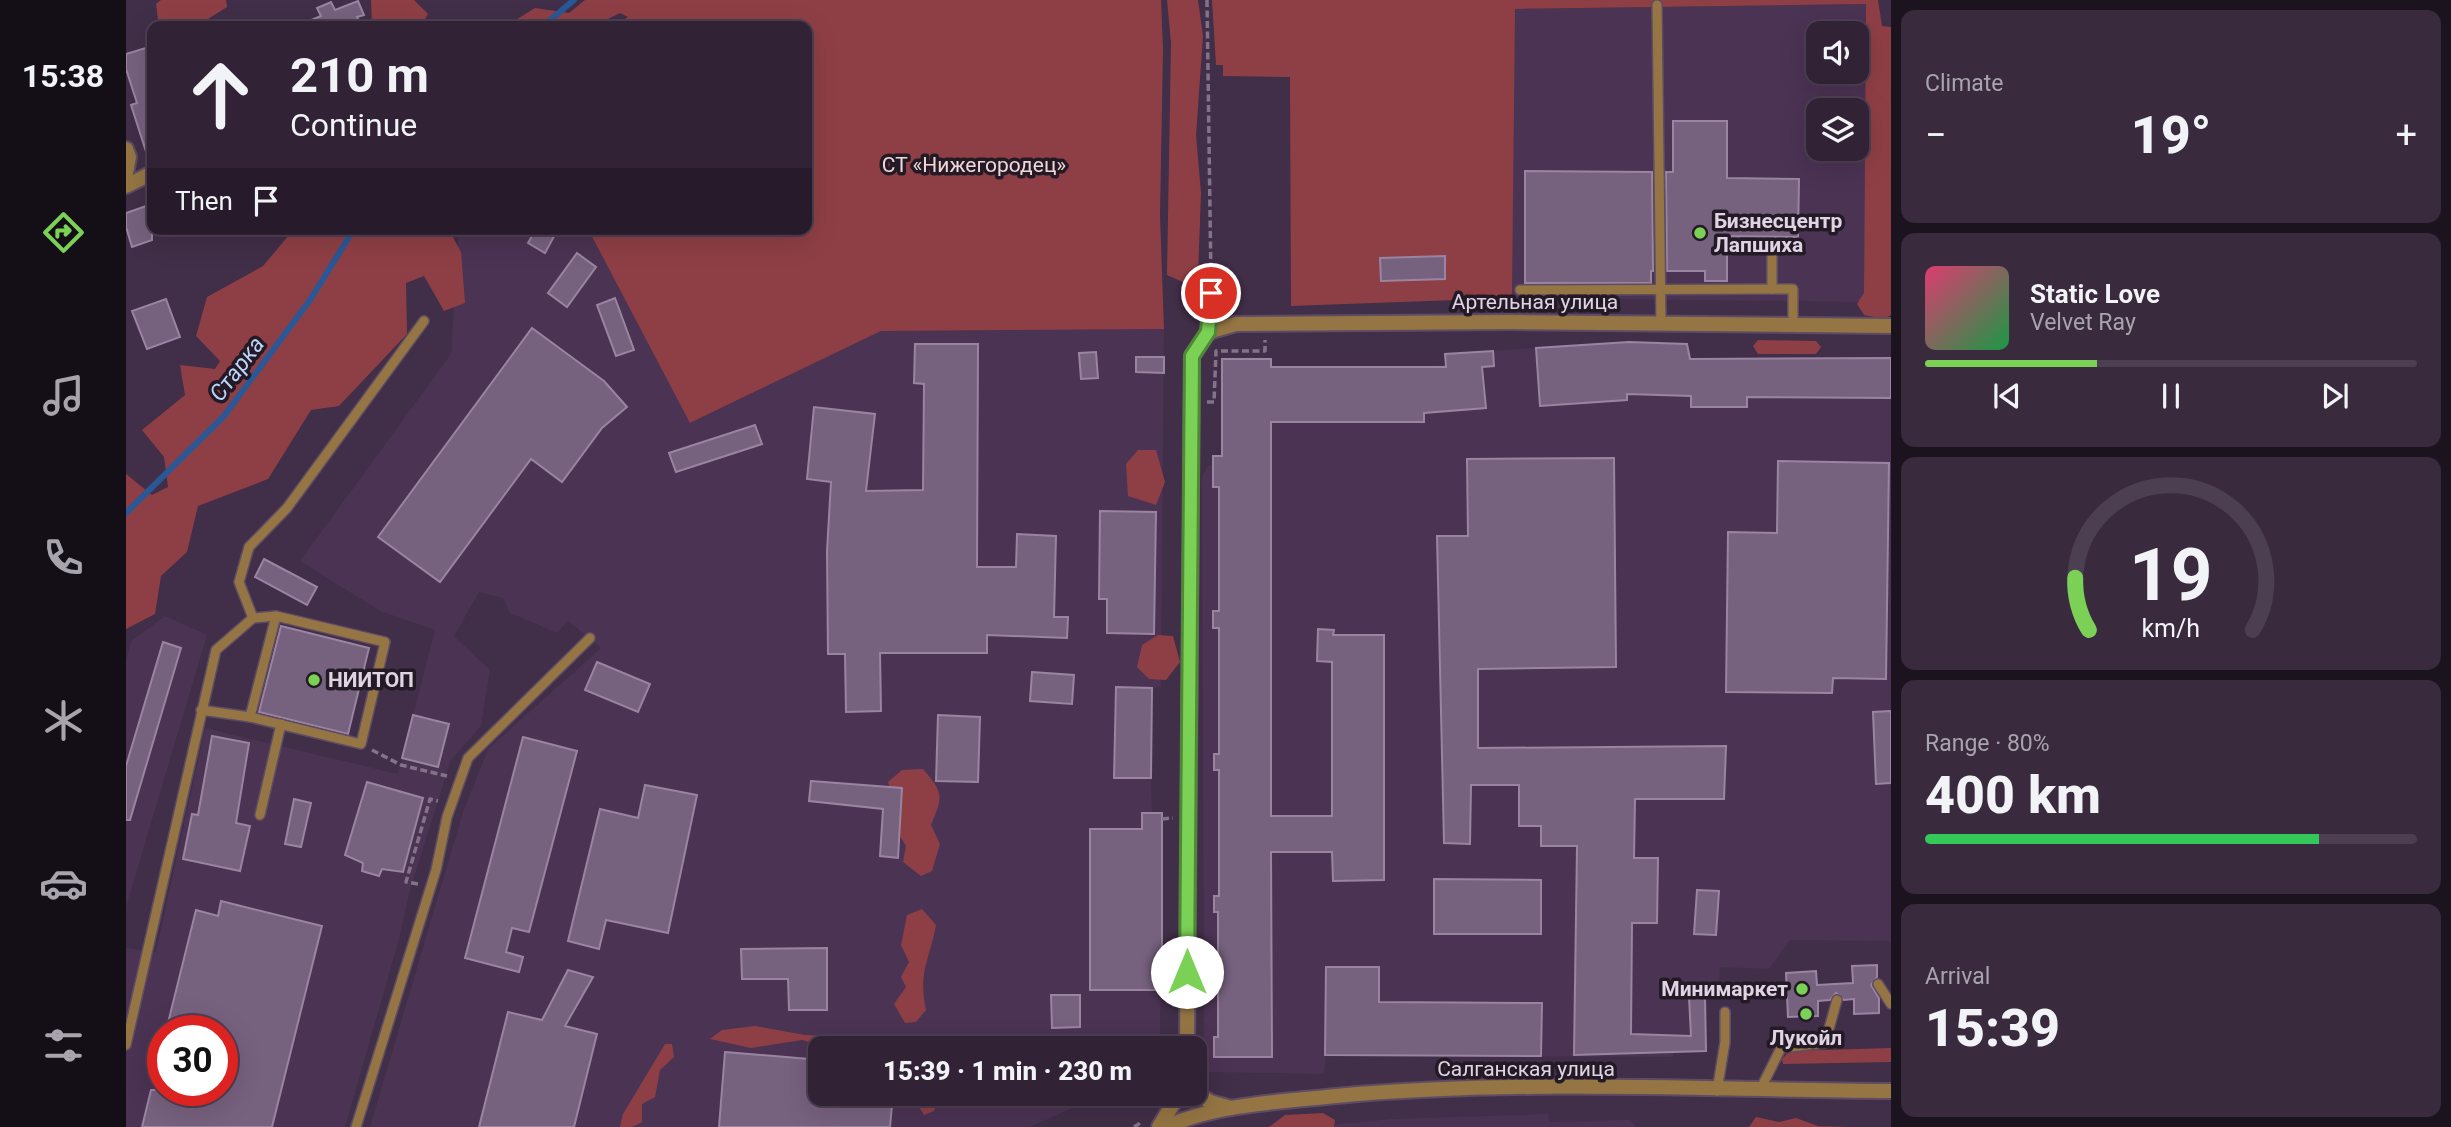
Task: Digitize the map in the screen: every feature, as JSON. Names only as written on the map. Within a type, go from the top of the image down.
[{"type":"street","points":[[126,149],[129,157],[126,173]]},
{"type":"street","points":[[126,186],[147,176]]},
{"type":"street","name":"Артельная улица","points":[[1208,332],[1236,324],[1661,323],[1891,326]]},
{"type":"street","points":[[1187,1036],[1192,356],[1208,332]]},
{"type":"street","name":"Салганская улица","points":[[1165,1127],[1194,1115],[1231,1108],[1372,1093],[1485,1088],[1891,1091]]},
{"type":"street","points":[[1207,1100],[1231,1108]]},
{"type":"street","points":[[1159,1127],[1172,1106]]},
{"type":"lane","points":[[1657,5],[1661,323]]},
{"type":"lane","points":[[1772,251],[1772,289]]},
{"type":"lane","points":[[1520,290],[1793,289],[1793,324]]},
{"type":"lane","points":[[1208,332],[1211,293]]},
{"type":"lane","points":[[253,618],[239,582],[249,547],[287,508],[424,321]]},
{"type":"lane","points":[[250,717],[276,616]]},
{"type":"lane","points":[[126,1045],[201,709],[216,650],[253,618],[276,616],[385,642],[361,744],[250,717],[201,709]]},
{"type":"lane","points":[[356,1127],[431,887],[451,805],[468,758],[590,638]]},
{"type":"lane","points":[[260,815],[281,724]]},
{"type":"lane","points":[[1878,984],[1891,1004]]},
{"type":"lane","points":[[1760,1090],[1781,1048],[1825,1043],[1837,1000]]},
{"type":"lane","points":[[1717,1091],[1725,1042],[1724,1012]]},
{"type":"path","points":[[1206,0],[1209,29],[1211,293]]},
{"type":"path","points":[[1214,402],[1216,351],[1265,351],[1265,337]]},
{"type":"path","points":[[361,744],[401,765],[429,772]]},
{"type":"path","points":[[431,887],[406,882],[430,799],[451,805]]},
{"type":"path","points":[[1162,819],[1173,818]]},
{"type":"path","points":[[417,819],[424,821]]},
{"type":"path","points":[[1134,1127],[1142,1122]]},
{"type":"shaded area","points":[[1866,4],[1866,21],[1806,21],[1806,84],[1865,84],[1865,98],[1806,98],[1806,161],[1865,161],[1864,302],[1512,298],[1514,9]]},
{"type":"shaded area","points":[[459,235],[591,235],[691,423],[881,331],[1164,329],[1161,687],[1152,688],[1151,778],[1152,812],[1162,813],[1160,1036],[808,1036],[808,1106],[1077,1106],[1030,1127],[370,1127],[463,812],[488,749],[601,648],[568,621],[557,633],[510,613],[503,598],[479,592],[454,636],[490,670],[481,726],[451,760],[410,890],[398,943],[345,1127],[126,1127],[126,948],[156,952],[205,728],[398,774],[435,630],[380,611],[300,561],[451,354]]},
{"type":"shaded area","points":[[1629,342],[1687,344],[1691,359],[1891,358],[1891,941],[1790,940],[1769,969],[1720,967],[1719,985],[1705,997],[1706,1051],[1675,1051],[1673,1057],[1326,1055],[1324,1074],[1207,1072],[1207,1036],[1204,1036],[1202,477],[1208,466],[1213,466],[1213,456],[1222,455],[1271,366],[1423,367],[1446,365],[1445,354]]},
{"type":"shaded area","points":[[165,616],[207,635],[126,907],[126,660],[131,641]]},
{"type":"shaded area","points":[[1548,1114],[1549,1122],[1630,1120],[1636,1127],[1306,1127],[1392,1119]]},
{"type":"green space","points":[[161,0],[226,0],[227,7],[208,19],[211,21],[161,21],[158,20],[156,4]]},
{"type":"green space","points":[[371,0],[414,0],[428,14],[424,21],[372,21]]},
{"type":"green space","name":"СТ «Нижегородец»","points":[[585,0],[1161,0],[1163,49],[1160,215],[1164,329],[881,331],[690,423],[591,235],[812,235],[812,21],[621,21],[628,17],[620,13],[608,21],[514,21],[535,8],[569,13]]},
{"type":"green space","points":[[1167,0],[1198,0],[1203,36],[1196,135],[1201,193],[1198,276],[1185,283],[1167,275],[1171,43]]},
{"type":"green space","points":[[1212,0],[1878,0],[1882,26],[1891,27],[1891,315],[1884,319],[1864,315],[1857,304],[1864,293],[1865,161],[1869,161],[1869,98],[1865,98],[1865,84],[1869,84],[1869,21],[1866,21],[1866,4],[1515,9],[1512,298],[1291,306],[1290,77],[1223,76],[1223,65],[1216,65]]},
{"type":"green space","points":[[289,235],[452,235],[461,252],[465,303],[444,311],[424,276],[406,283],[407,334],[339,406],[311,410],[268,479],[198,506],[187,552],[161,576],[155,614],[126,629],[126,474],[152,495],[168,487],[164,457],[142,430],[185,395],[180,365],[215,369],[220,361],[196,336],[207,297],[263,266]]},
{"type":"green space","points":[[1758,340],[1816,341],[1821,347],[1816,354],[1758,354],[1753,346]]},
{"type":"green space","points":[[1138,450],[1156,450],[1165,482],[1156,505],[1128,496],[1126,464]]},
{"type":"green space","points":[[1158,635],[1173,636],[1180,662],[1166,680],[1149,679],[1137,667],[1142,645]]},
{"type":"green space","points":[[923,769],[938,790],[938,808],[931,825],[940,844],[932,871],[921,876],[903,862],[906,846],[891,821],[896,808],[888,782],[902,770]]},
{"type":"green space","points":[[922,909],[936,925],[925,967],[923,986],[926,1010],[916,1022],[905,1023],[894,1004],[906,987],[901,977],[909,962],[901,945],[907,915]]},
{"type":"green space","points":[[755,1026],[805,1035],[836,1036],[808,1036],[808,1042],[802,1040],[751,1048],[710,1039],[722,1030]]},
{"type":"green space","points":[[665,1044],[672,1044],[674,1057],[660,1070],[655,1097],[642,1104],[642,1122],[632,1127],[620,1127],[623,1114]]},
{"type":"green space","points":[[1891,1048],[1891,1062],[1783,1064],[1782,1059],[1790,1051]]},
{"type":"green space","points":[[918,1106],[936,1106],[934,1111],[924,1115]]},
{"type":"green space","points":[[1323,1113],[1335,1120],[1334,1127],[1269,1127],[1285,1115]]},
{"type":"green space","points":[[1756,1117],[1779,1122],[1796,1118],[1818,1126],[1849,1127],[1749,1127]]},
{"type":"building","points":[[358,1],[364,15],[357,17],[359,21],[309,21],[321,16],[317,8],[331,2],[335,10]]},
{"type":"building","points":[[147,48],[147,155],[131,105],[137,103],[126,69],[126,54]]},
{"type":"building","points":[[1673,121],[1727,121],[1727,178],[1799,179],[1798,237],[1727,236],[1727,281],[1705,281],[1705,271],[1667,271],[1666,172],[1673,172]]},
{"type":"building","points":[[1525,171],[1652,172],[1651,283],[1525,283]]},
{"type":"building","points":[[147,206],[147,235],[152,235],[152,240],[132,247],[126,227],[126,213]]},
{"type":"building","points":[[533,235],[555,235],[545,253],[528,243]]},
{"type":"building","points":[[577,253],[596,267],[567,307],[548,293]]},
{"type":"building","points":[[1445,256],[1445,279],[1381,281],[1380,258]]},
{"type":"building","points":[[615,298],[634,350],[616,356],[597,305]]},
{"type":"building","points":[[166,299],[180,337],[147,349],[132,311]]},
{"type":"building","points":[[532,328],[604,381],[627,407],[602,428],[562,482],[531,459],[440,582],[378,537]]},
{"type":"building","points":[[1629,342],[1687,344],[1690,359],[1891,358],[1891,398],[1747,397],[1747,407],[1691,407],[1691,396],[1627,394],[1627,400],[1540,406],[1536,348]]},
{"type":"building","points":[[915,344],[978,344],[977,567],[1016,567],[1017,534],[1056,536],[1054,617],[1068,617],[1067,638],[987,635],[987,653],[880,653],[881,711],[846,712],[845,654],[828,654],[827,551],[831,482],[807,479],[814,407],[875,414],[866,491],[923,490],[924,384],[914,383]]},
{"type":"building","points":[[1493,351],[1494,366],[1482,367],[1486,408],[1424,413],[1424,422],[1271,422],[1271,816],[1332,816],[1332,662],[1317,661],[1318,629],[1334,630],[1333,635],[1384,635],[1384,880],[1333,881],[1332,852],[1271,852],[1272,1057],[1214,1057],[1214,1037],[1218,1037],[1218,912],[1214,912],[1214,896],[1219,896],[1219,770],[1214,770],[1214,754],[1219,754],[1219,628],[1213,628],[1213,611],[1219,611],[1219,487],[1213,487],[1213,456],[1222,456],[1222,359],[1271,359],[1271,367],[1446,367],[1445,354]]},
{"type":"building","points":[[1096,352],[1098,378],[1081,379],[1079,353]]},
{"type":"building","points":[[1136,357],[1164,357],[1164,373],[1136,372]]},
{"type":"building","points":[[755,425],[762,444],[676,472],[669,453]]},
{"type":"building","points":[[1614,458],[1616,667],[1478,669],[1478,748],[1726,746],[1724,799],[1635,799],[1634,858],[1658,858],[1657,923],[1632,923],[1631,1034],[1691,1036],[1689,997],[1705,996],[1706,1051],[1574,1055],[1577,846],[1541,846],[1541,826],[1519,826],[1519,785],[1471,785],[1470,844],[1444,843],[1437,536],[1468,536],[1467,459]]},
{"type":"building","points":[[1778,461],[1889,463],[1886,679],[1833,678],[1832,693],[1726,692],[1728,532],[1777,533]]},
{"type":"building","points":[[1100,511],[1156,512],[1154,634],[1107,633],[1107,599],[1099,599]]},
{"type":"building","points":[[264,559],[317,587],[307,605],[255,577]]},
{"type":"building","name":"НИИТОП","points":[[281,626],[369,648],[348,734],[259,712]]},
{"type":"building","points":[[163,642],[181,648],[130,820],[126,820],[126,766]]},
{"type":"building","points":[[597,662],[650,684],[638,712],[585,690]]},
{"type":"building","points":[[1032,672],[1074,675],[1072,704],[1030,701]]},
{"type":"building","points":[[1116,687],[1152,688],[1151,778],[1114,778]]},
{"type":"building","points":[[1891,711],[1891,783],[1876,784],[1873,712]]},
{"type":"building","points":[[413,715],[449,724],[438,767],[402,758]]},
{"type":"building","points":[[938,715],[980,717],[978,782],[936,781]]},
{"type":"building","points":[[212,736],[249,743],[236,823],[250,826],[240,871],[183,859],[192,814],[198,815]]},
{"type":"building","points":[[523,737],[577,751],[529,932],[512,928],[506,952],[523,957],[519,972],[465,958]]},
{"type":"building","points":[[811,781],[902,788],[898,858],[880,856],[883,809],[809,801]]},
{"type":"building","points":[[367,782],[423,798],[403,872],[382,869],[379,876],[362,871],[363,863],[345,855]]},
{"type":"building","points":[[645,785],[697,795],[668,933],[606,920],[599,949],[568,941],[600,809],[638,818]]},
{"type":"building","points":[[294,799],[311,803],[301,847],[285,844]]},
{"type":"building","points":[[1142,813],[1162,813],[1162,990],[1090,990],[1090,829],[1142,829]]},
{"type":"building","points":[[1434,879],[1541,880],[1541,934],[1434,934]]},
{"type":"building","points":[[1697,890],[1719,891],[1716,935],[1694,934]]},
{"type":"building","points":[[221,901],[322,926],[272,1127],[142,1127],[147,1106],[238,1106],[238,1015],[170,1015],[196,910],[218,916]]},
{"type":"building","points":[[827,948],[827,1010],[789,1010],[788,979],[742,979],[741,949]]},
{"type":"building","points":[[1877,965],[1877,977],[1871,985],[1879,998],[1879,1013],[1854,1014],[1854,999],[1844,1000],[1836,993],[1830,1000],[1818,1001],[1818,1016],[1788,1017],[1786,973],[1816,971],[1817,985],[1853,983],[1852,966]]},
{"type":"building","points":[[1326,967],[1379,967],[1379,1002],[1542,1003],[1541,1056],[1325,1055]]},
{"type":"building","points":[[568,970],[593,977],[565,1026],[597,1034],[574,1127],[479,1127],[508,1012],[542,1020]]},
{"type":"building","points":[[1051,995],[1080,995],[1080,1027],[1052,1028]]},
{"type":"building","points":[[725,1052],[808,1059],[808,1106],[892,1106],[890,1127],[719,1127]]},
{"type":"waterway","name":"Старка","points":[[549,21],[574,0]]},
{"type":"waterway","name":"Старка","points":[[126,513],[224,416],[310,300],[350,235]]},
{"type":"place","name":"Бизнесцентр Лапшиха","points":[[1700,233]]},
{"type":"place","name":"НИИТОП","points":[[314,680]]},
{"type":"place","name":"Минимаркет","points":[[1802,989]]},
{"type":"place","name":"Лукойл","points":[[1806,1014]]},
{"type":"route","points":[[1187,972],[1189,444],[1192,356],[1208,332],[1211,293]]}]
